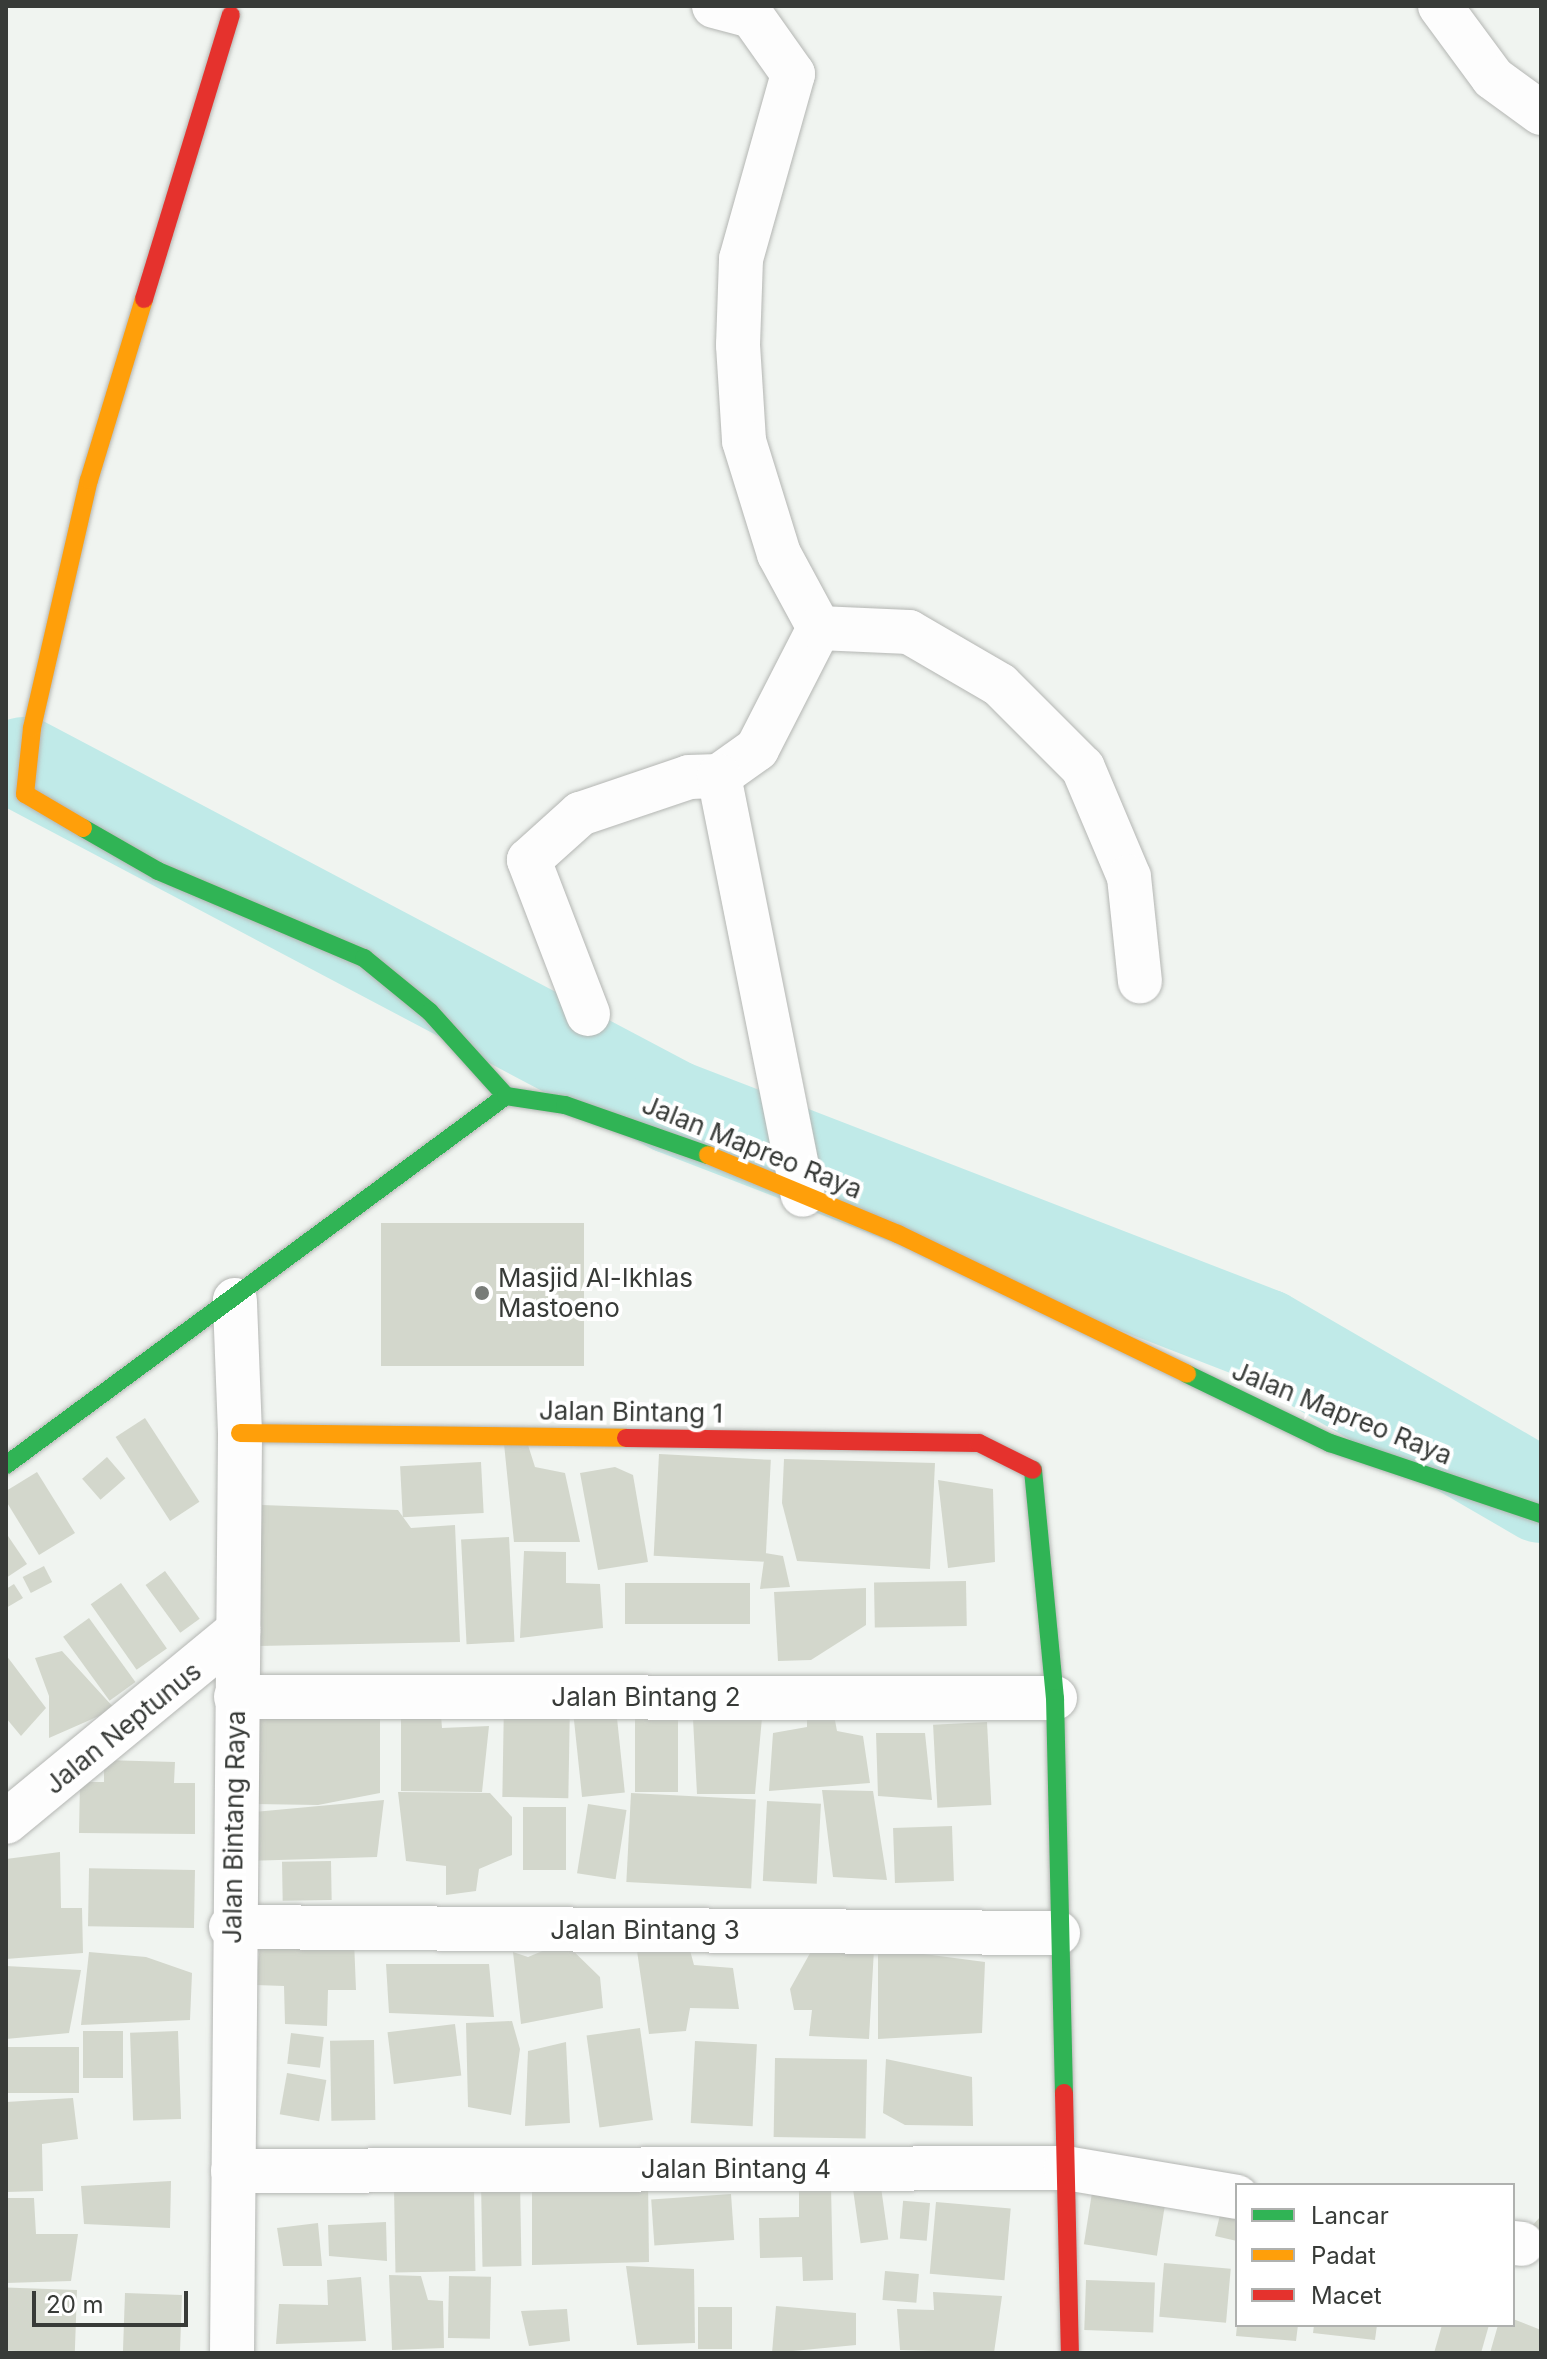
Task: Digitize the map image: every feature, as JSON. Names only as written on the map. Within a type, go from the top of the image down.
[{"type":"street","points":[[714,6],[752,16],[793,74],[741,259],[738,345],[744,441],[779,554],[819,628]]},
{"type":"street","points":[[1440,6],[1493,78],[1541,113]]},
{"type":"street","points":[[6,1465],[235,1300],[506,1096],[430,1012],[364,958],[158,871],[25,794],[32,728],[89,480],[231,15]]},
{"type":"street","points":[[588,1014],[529,860],[580,814],[689,777],[719,776],[757,749],[819,628]]},
{"type":"street","points":[[819,628],[909,632],[1000,685],[1083,768],[1129,877],[1140,981]]},
{"type":"street","points":[[719,776],[803,1195]]},
{"type":"street","name":"Jalan Mapreo Raya","points":[[506,1096],[565,1105],[803,1195],[1330,1443],[1541,1514]]},
{"type":"street","name":"Jalan Bintang Raya","points":[[232,2353],[231,1927],[240,1433],[235,1300]]},
{"type":"street","name":"Jalan Bintang 1","points":[[240,1433],[979,1443],[1019,1457],[1036,1473],[1042,1496],[1055,1698]]},
{"type":"street","name":"Jalan Neptunus","points":[[6,1822],[238,1631]]},
{"type":"street","name":"Jalan Bintang 2","points":[[236,1697],[1055,1698]]},
{"type":"street","points":[[1055,1698],[1070,2353]]},
{"type":"street","name":"Jalan Bintang 3","points":[[231,1927],[1058,1933]]},
{"type":"street","name":"Jalan Bintang 4","points":[[233,2171],[1066,2168],[1235,2197]]},
{"type":"building","name":"Masjid Al-Ikhlas Mastoeno","points":[[381,1223],[584,1223],[584,1366],[381,1366]]},
{"type":"building","points":[[145,1418],[199,1502],[170,1521],[116,1437]]},
{"type":"building","points":[[504,1444],[528,1445],[535,1467],[565,1473],[580,1542],[514,1542]]},
{"type":"building","points":[[659,1454],[771,1460],[766,1562],[654,1556]]},
{"type":"building","points":[[107,1457],[125,1478],[100,1500],[82,1479]]},
{"type":"building","points":[[784,1459],[935,1463],[930,1569],[797,1561],[782,1503]]},
{"type":"building","points":[[481,1462],[484,1513],[403,1517],[400,1466]]},
{"type":"building","points":[[615,1467],[633,1475],[648,1562],[598,1570],[580,1473]]},
{"type":"building","points":[[37,1472],[75,1533],[39,1555],[6,1501],[6,1491]]},
{"type":"building","points":[[938,1480],[993,1489],[995,1562],[948,1568]]},
{"type":"building","points":[[262,1505],[398,1510],[411,1528],[455,1525],[460,1642],[258,1646]]},
{"type":"building","points":[[6,1533],[27,1564],[6,1578]]},
{"type":"building","points":[[509,1537],[514,1642],[467,1644],[461,1540]]},
{"type":"building","points":[[524,1551],[566,1552],[566,1583],[600,1584],[603,1628],[520,1638]]},
{"type":"building","points":[[765,1553],[783,1556],[790,1587],[760,1589]]},
{"type":"building","points":[[44,1566],[52,1582],[31,1593],[23,1577]]},
{"type":"building","points":[[165,1571],[200,1619],[180,1633],[146,1585]]},
{"type":"building","points":[[966,1581],[967,1626],[875,1628],[874,1583]]},
{"type":"building","points":[[121,1583],[167,1649],[137,1670],[91,1604]]},
{"type":"building","points":[[625,1583],[750,1583],[750,1624],[625,1624]]},
{"type":"building","points":[[14,1584],[23,1598],[6,1608],[6,1589]]},
{"type":"building","points":[[866,1588],[866,1625],[811,1660],[778,1661],[774,1592]]},
{"type":"building","points":[[89,1618],[135,1682],[110,1701],[63,1637]]},
{"type":"building","points":[[62,1651],[115,1709],[49,1738],[49,1696],[35,1658]]},
{"type":"building","points":[[6,1655],[46,1708],[21,1736],[6,1718]]},
{"type":"building","points":[[615,1699],[625,1792],[582,1797],[572,1703]]},
{"type":"building","points":[[635,1699],[678,1699],[678,1792],[635,1792]]},
{"type":"building","points":[[831,1699],[837,1731],[863,1736],[870,1783],[769,1791],[773,1733],[807,1727],[807,1700]]},
{"type":"building","points":[[260,1700],[380,1715],[380,1793],[318,1805],[249,1804]]},
{"type":"building","points":[[692,1700],[763,1707],[755,1794],[697,1794]]},
{"type":"building","points":[[504,1701],[570,1702],[568,1798],[502,1797]]},
{"type":"building","points":[[440,1702],[442,1728],[489,1726],[482,1792],[401,1791],[401,1706]]},
{"type":"building","points":[[987,1722],[991,1805],[937,1808],[933,1725]]},
{"type":"building","points":[[876,1733],[925,1733],[932,1800],[878,1796]]},
{"type":"building","points":[[104,1760],[175,1762],[174,1783],[195,1783],[195,1834],[79,1833],[80,1782],[104,1782]]},
{"type":"building","points":[[822,1790],[873,1791],[887,1880],[833,1877]]},
{"type":"building","points":[[398,1792],[490,1793],[512,1817],[512,1855],[479,1869],[476,1891],[446,1895],[446,1866],[406,1861]]},
{"type":"building","points":[[631,1793],[756,1800],[751,1888],[626,1882]]},
{"type":"building","points":[[384,1800],[377,1857],[246,1861],[244,1813]]},
{"type":"building","points":[[767,1801],[821,1804],[817,1884],[763,1881]]},
{"type":"building","points":[[588,1804],[627,1810],[616,1879],[577,1873]]},
{"type":"building","points":[[523,1807],[566,1807],[566,1870],[523,1870]]},
{"type":"building","points":[[952,1826],[954,1881],[895,1883],[893,1828]]},
{"type":"building","points":[[60,1852],[61,1908],[82,1908],[83,1953],[6,1959],[6,1859]]},
{"type":"building","points":[[331,1861],[332,1900],[283,1901],[282,1862]]},
{"type":"building","points":[[89,1868],[195,1870],[194,1928],[88,1926]]},
{"type":"building","points":[[635,1937],[688,1943],[694,1965],[733,1968],[739,2009],[690,2008],[686,2031],[649,2034]]},
{"type":"building","points":[[354,1940],[356,1990],[328,1990],[327,2026],[285,2024],[284,1986],[255,1985],[260,1946]]},
{"type":"building","points":[[564,1942],[600,1977],[603,2008],[521,2024],[513,1952],[528,1957]]},
{"type":"building","points":[[814,1946],[874,1949],[869,2039],[809,2036],[812,2010],[794,2010],[790,1989]]},
{"type":"building","points":[[878,1948],[985,1962],[982,2033],[878,2039]]},
{"type":"building","points":[[89,1952],[146,1957],[192,1973],[190,2020],[81,2025]]},
{"type":"building","points":[[386,1964],[489,1964],[494,2017],[389,2013]]},
{"type":"building","points":[[6,1966],[81,1970],[69,2033],[6,2039]]},
{"type":"building","points":[[512,2021],[520,2049],[511,2115],[468,2107],[466,2023]]},
{"type":"building","points":[[455,2024],[461,2076],[394,2084],[388,2032]]},
{"type":"building","points":[[640,2028],[653,2120],[599,2128],[587,2036]]},
{"type":"building","points":[[83,2031],[123,2031],[123,2078],[83,2078]]},
{"type":"building","points":[[178,2031],[181,2119],[133,2121],[130,2033]]},
{"type":"building","points":[[291,2033],[324,2037],[320,2068],[287,2064]]},
{"type":"building","points":[[374,2040],[375,2120],[331,2121],[330,2041]]},
{"type":"building","points":[[695,2041],[757,2044],[753,2126],[691,2123]]},
{"type":"building","points":[[566,2042],[570,2123],[525,2126],[528,2051]]},
{"type":"building","points":[[6,2047],[79,2047],[79,2093],[6,2093]]},
{"type":"building","points":[[775,2058],[867,2060],[866,2139],[774,2137]]},
{"type":"building","points":[[886,2059],[972,2077],[973,2126],[905,2125],[883,2113]]},
{"type":"building","points":[[287,2073],[326,2080],[319,2121],[280,2114]]},
{"type":"building","points":[[73,2098],[78,2139],[42,2144],[43,2191],[6,2192],[6,2102]]},
{"type":"building","points":[[648,2177],[649,2262],[532,2265],[532,2190]]},
{"type":"building","points":[[880,2180],[888,2239],[861,2243],[852,2184]]},
{"type":"building","points":[[1094,2180],[1167,2192],[1157,2256],[1084,2244]]},
{"type":"building","points":[[171,2181],[170,2228],[84,2224],[81,2186]]},
{"type":"building","points":[[520,2181],[521,2266],[482,2267],[481,2182]]},
{"type":"building","points":[[831,2186],[833,2280],[803,2281],[802,2257],[760,2258],[759,2218],[799,2217],[799,2187]]},
{"type":"building","points":[[474,2187],[475,2271],[395,2272],[394,2188]]},
{"type":"building","points":[[731,2194],[734,2240],[654,2245],[651,2200]]},
{"type":"building","points":[[6,2198],[34,2198],[36,2234],[78,2234],[71,2281],[6,2283]]},
{"type":"building","points":[[1224,2198],[1235,2201],[1235,2241],[1215,2236]]},
{"type":"building","points":[[903,2201],[930,2203],[927,2241],[900,2239]]},
{"type":"building","points":[[936,2202],[1011,2209],[1004,2280],[930,2274]]},
{"type":"building","points":[[1541,2216],[1541,2242],[1528,2230]]},
{"type":"building","points":[[386,2222],[387,2261],[329,2256],[328,2225]]},
{"type":"building","points":[[318,2223],[322,2266],[283,2266],[277,2228]]},
{"type":"building","points":[[1164,2263],[1231,2269],[1226,2323],[1159,2317]]},
{"type":"building","points":[[626,2266],[694,2269],[695,2343],[637,2345]]},
{"type":"building","points":[[885,2271],[919,2274],[916,2303],[882,2300]]},
{"type":"building","points":[[389,2275],[421,2276],[428,2300],[443,2301],[444,2348],[392,2350]]},
{"type":"building","points":[[449,2276],[491,2277],[490,2339],[448,2338]]},
{"type":"building","points":[[361,2277],[366,2341],[276,2344],[279,2304],[328,2305],[327,2280]]},
{"type":"building","points":[[1086,2280],[1155,2282],[1153,2332],[1084,2330]]},
{"type":"building","points":[[6,2288],[77,2290],[75,2353],[6,2351]]},
{"type":"building","points":[[933,2292],[1002,2296],[994,2353],[900,2350],[897,2309],[934,2310]]},
{"type":"building","points":[[125,2293],[182,2295],[180,2353],[123,2353]]},
{"type":"building","points":[[776,2306],[856,2313],[856,2345],[772,2353]]},
{"type":"building","points":[[698,2307],[732,2307],[732,2349],[698,2349]]},
{"type":"building","points":[[567,2309],[570,2341],[529,2346],[521,2311]]},
{"type":"building","points":[[1515,2320],[1541,2330],[1541,2353],[1490,2353],[1497,2327],[1515,2327]]},
{"type":"building","points":[[1237,2327],[1298,2327],[1296,2341],[1236,2336]]},
{"type":"building","points":[[1314,2327],[1377,2327],[1375,2340],[1313,2333]]},
{"type":"building","points":[[1441,2327],[1488,2327],[1481,2353],[1434,2353]]},
{"type":"waterway","points":[[24,764],[673,1107],[1265,1336],[1541,1496]]},
{"type":"traffic: fast","points":[[83,828],[158,871],[364,958],[430,1012],[506,1096]]},
{"type":"traffic: fast","points":[[6,1465],[506,1096],[565,1105],[708,1155]]},
{"type":"traffic: fast","points":[[1187,1374],[1330,1443],[1541,1514]]},
{"type":"traffic: fast","points":[[1033,1470],[1055,1698],[1064,2093]]},
{"type":"traffic: slow","points":[[83,828],[25,794],[32,728],[89,480],[144,299]]},
{"type":"traffic: slow","points":[[708,1155],[898,1234],[1187,1374]]},
{"type":"traffic: slow","points":[[240,1433],[626,1438]]},
{"type":"traffic: jam","points":[[144,299],[231,15]]},
{"type":"traffic: jam","points":[[626,1438],[979,1443],[1033,1470]]},
{"type":"traffic: jam","points":[[1064,2093],[1070,2353]]},
{"type":"place","name":"Masjid Al-Ikhlas Mastoeno","points":[[482,1293]]}]
